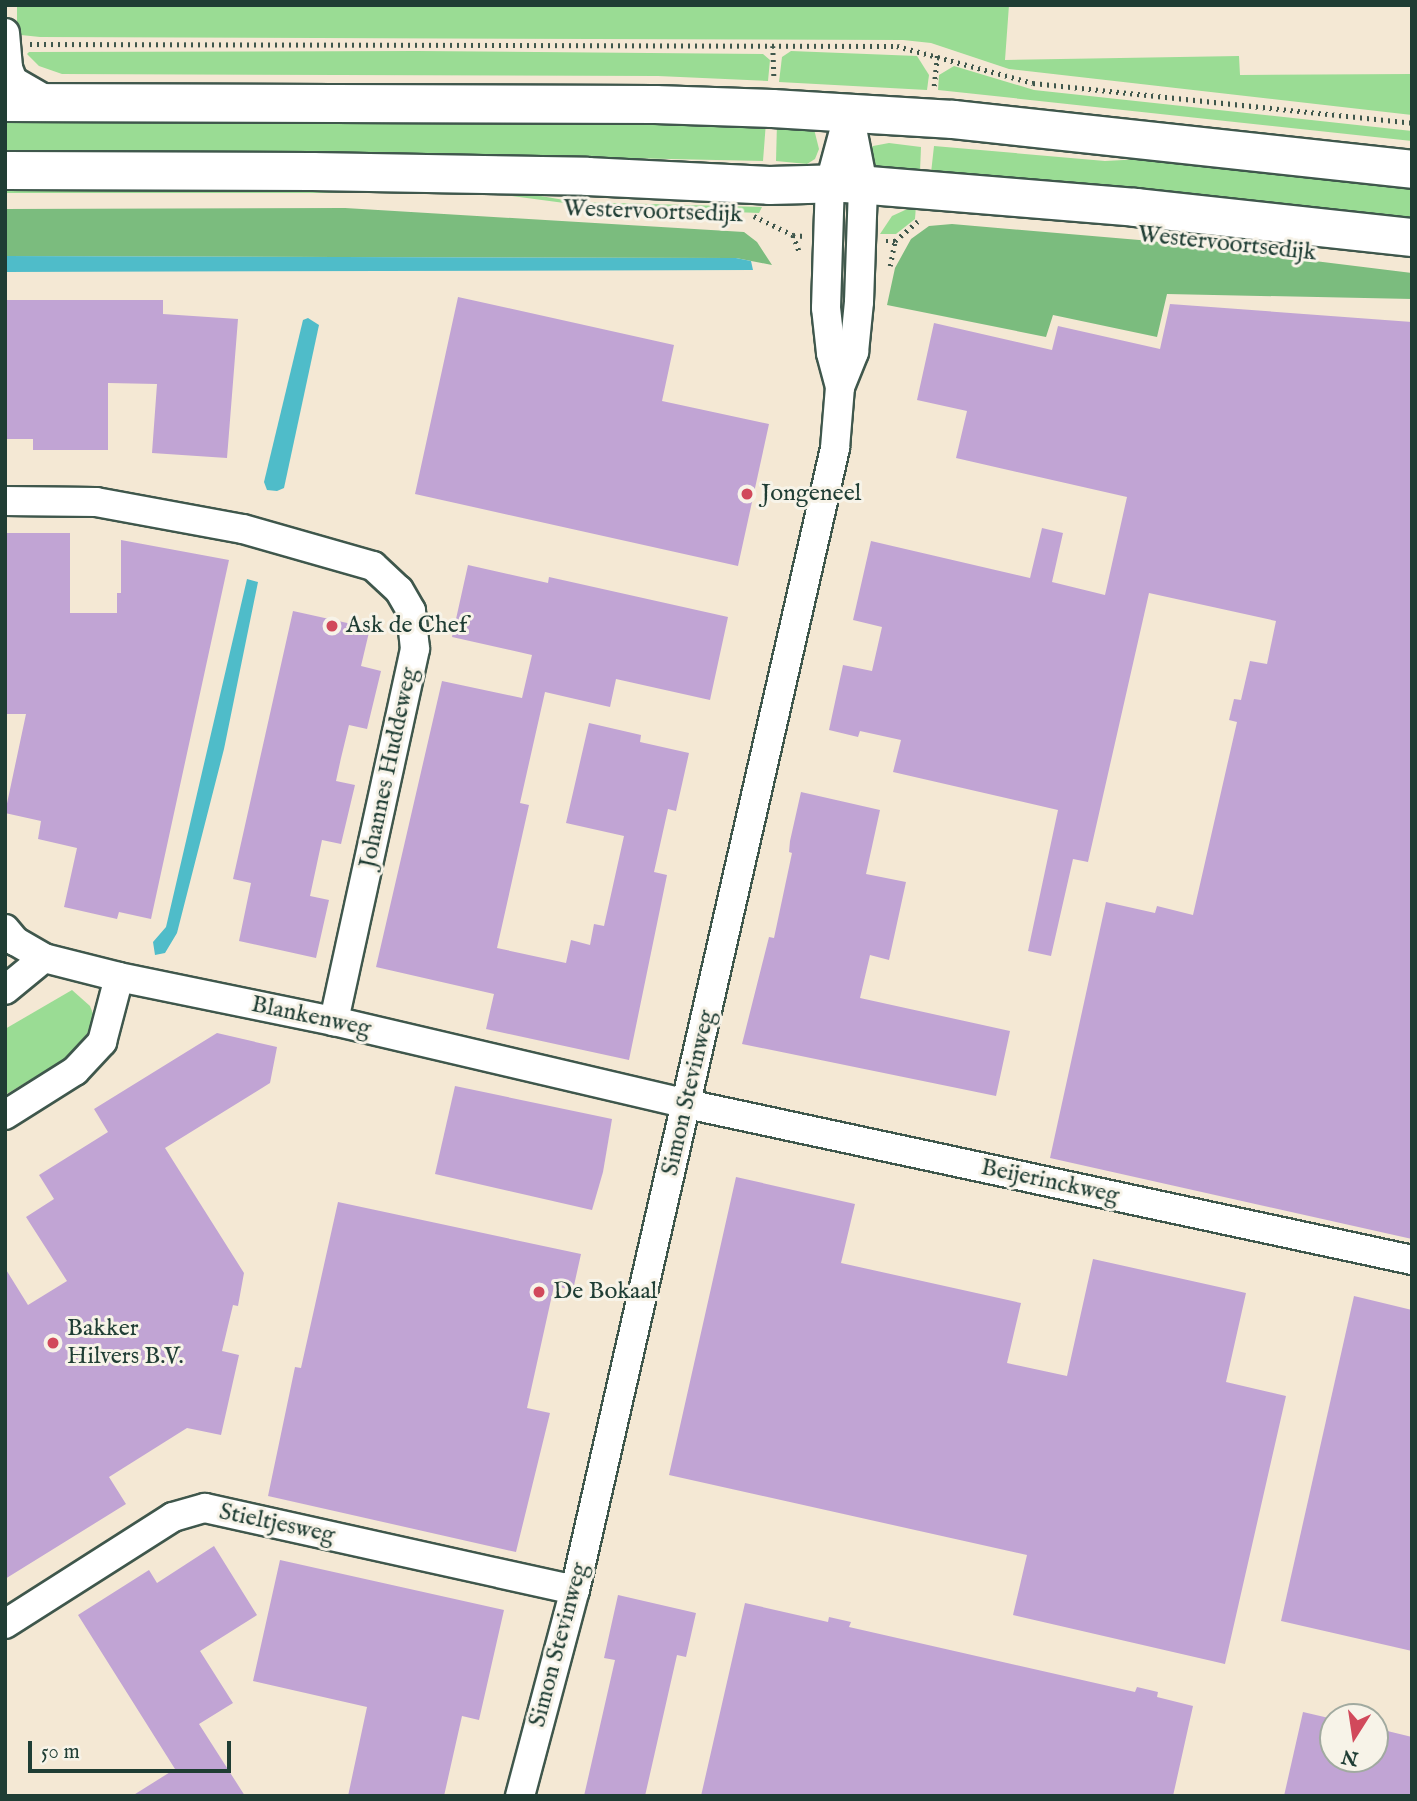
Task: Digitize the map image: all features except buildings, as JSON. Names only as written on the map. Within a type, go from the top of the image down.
[{"type":"main road","points":[[5,102],[655,104],[849,113],[967,120],[1412,169]]},
{"type":"main road","name":"Westervoortsedijk","points":[[5,170],[326,171],[587,176],[769,185],[846,183],[1135,207],[1412,237]]},
{"type":"street","points":[[6,38],[8,68],[13,81],[48,101]]},
{"type":"street","points":[[846,183],[849,113]]},
{"type":"street","name":"Simon Stevinweg","points":[[840,387],[831,353],[826,308],[828,238],[846,183]]},
{"type":"street","name":"Simon Stevinweg","points":[[520,1796],[575,1590],[835,448],[840,387],[854,352],[861,240],[846,183]]},
{"type":"street","name":"Johannes Huddeweg","points":[[5,501],[96,502],[243,529],[373,566],[399,590],[411,611],[415,649],[334,1021]]},
{"type":"street","name":"Blankenweg","points":[[5,929],[15,941],[44,958],[119,977],[334,1021],[687,1104]]},
{"type":"street","points":[[5,990],[44,958]]},
{"type":"street","points":[[5,1115],[75,1071],[102,1042],[119,977]]},
{"type":"street","name":"Beijerinckweg","points":[[687,1104],[1412,1260]]},
{"type":"street","name":"Stieltjesweg","points":[[5,1624],[173,1517],[205,1508],[575,1590]]},
{"type":"path","points":[[6,38],[897,46],[1033,83],[1412,123]]},
{"type":"path","name":"Westervoortsedijk","points":[[752,215],[793,235],[828,238]]},
{"type":"path","points":[[861,240],[895,241],[920,219]]},
{"type":"green space","points":[[17,5],[1009,5],[1005,60],[1239,56],[1240,75],[1412,74],[1412,115],[1009,69],[931,43],[903,40],[40,37],[21,35],[17,30]]},
{"type":"green space","points":[[791,51],[917,56],[929,75],[927,90],[779,82],[782,57]]},
{"type":"green space","points":[[29,52],[763,54],[770,60],[768,81],[658,76],[62,74],[39,66],[27,54]]},
{"type":"green space","points":[[954,66],[1034,90],[1412,131],[1412,141],[938,90],[939,75]]},
{"type":"green space","points":[[5,117],[766,122],[763,161],[444,154],[211,158],[5,156]]},
{"type":"green space","points":[[777,123],[804,124],[814,129],[819,149],[815,159],[807,164],[776,161]]},
{"type":"green space","points":[[889,143],[921,147],[920,172],[874,167],[868,153],[873,146]]},
{"type":"green space","points":[[934,146],[1105,161],[1198,156],[1412,185],[1412,223],[1047,180],[931,173]]},
{"type":"green space","points":[[5,187],[487,187],[576,202],[762,207],[759,213],[587,206],[504,195],[5,193]]},
{"type":"green space","points":[[916,205],[915,219],[896,234],[880,234],[892,216]]},
{"type":"green space","points":[[345,208],[744,232],[757,242],[772,265],[736,258],[5,256],[5,209]]},
{"type":"green space","points":[[952,224],[1151,241],[1412,273],[1412,299],[1167,294],[1157,337],[1053,315],[1046,337],[887,305],[895,268],[911,239],[929,226]]},
{"type":"green space","points":[[72,990],[90,1006],[94,1016],[87,1034],[65,1059],[5,1095],[5,1029]]},
{"type":"water","points":[[5,256],[736,258],[751,261],[753,270],[5,272]]},
{"type":"water","points":[[308,318],[319,325],[284,488],[277,491],[267,490],[264,482],[303,320]]},
{"type":"water","points":[[247,579],[258,582],[224,749],[177,933],[165,953],[155,955],[153,942],[166,927]]},
{"type":"place","name":"Jongeneel","points":[[747,494]]},
{"type":"place","name":"Ask de Chef","points":[[332,626]]},
{"type":"place","name":"De Bokaal","points":[[539,1292]]},
{"type":"place","name":"Bakker Hilvers B.V.","points":[[53,1343]]}]
